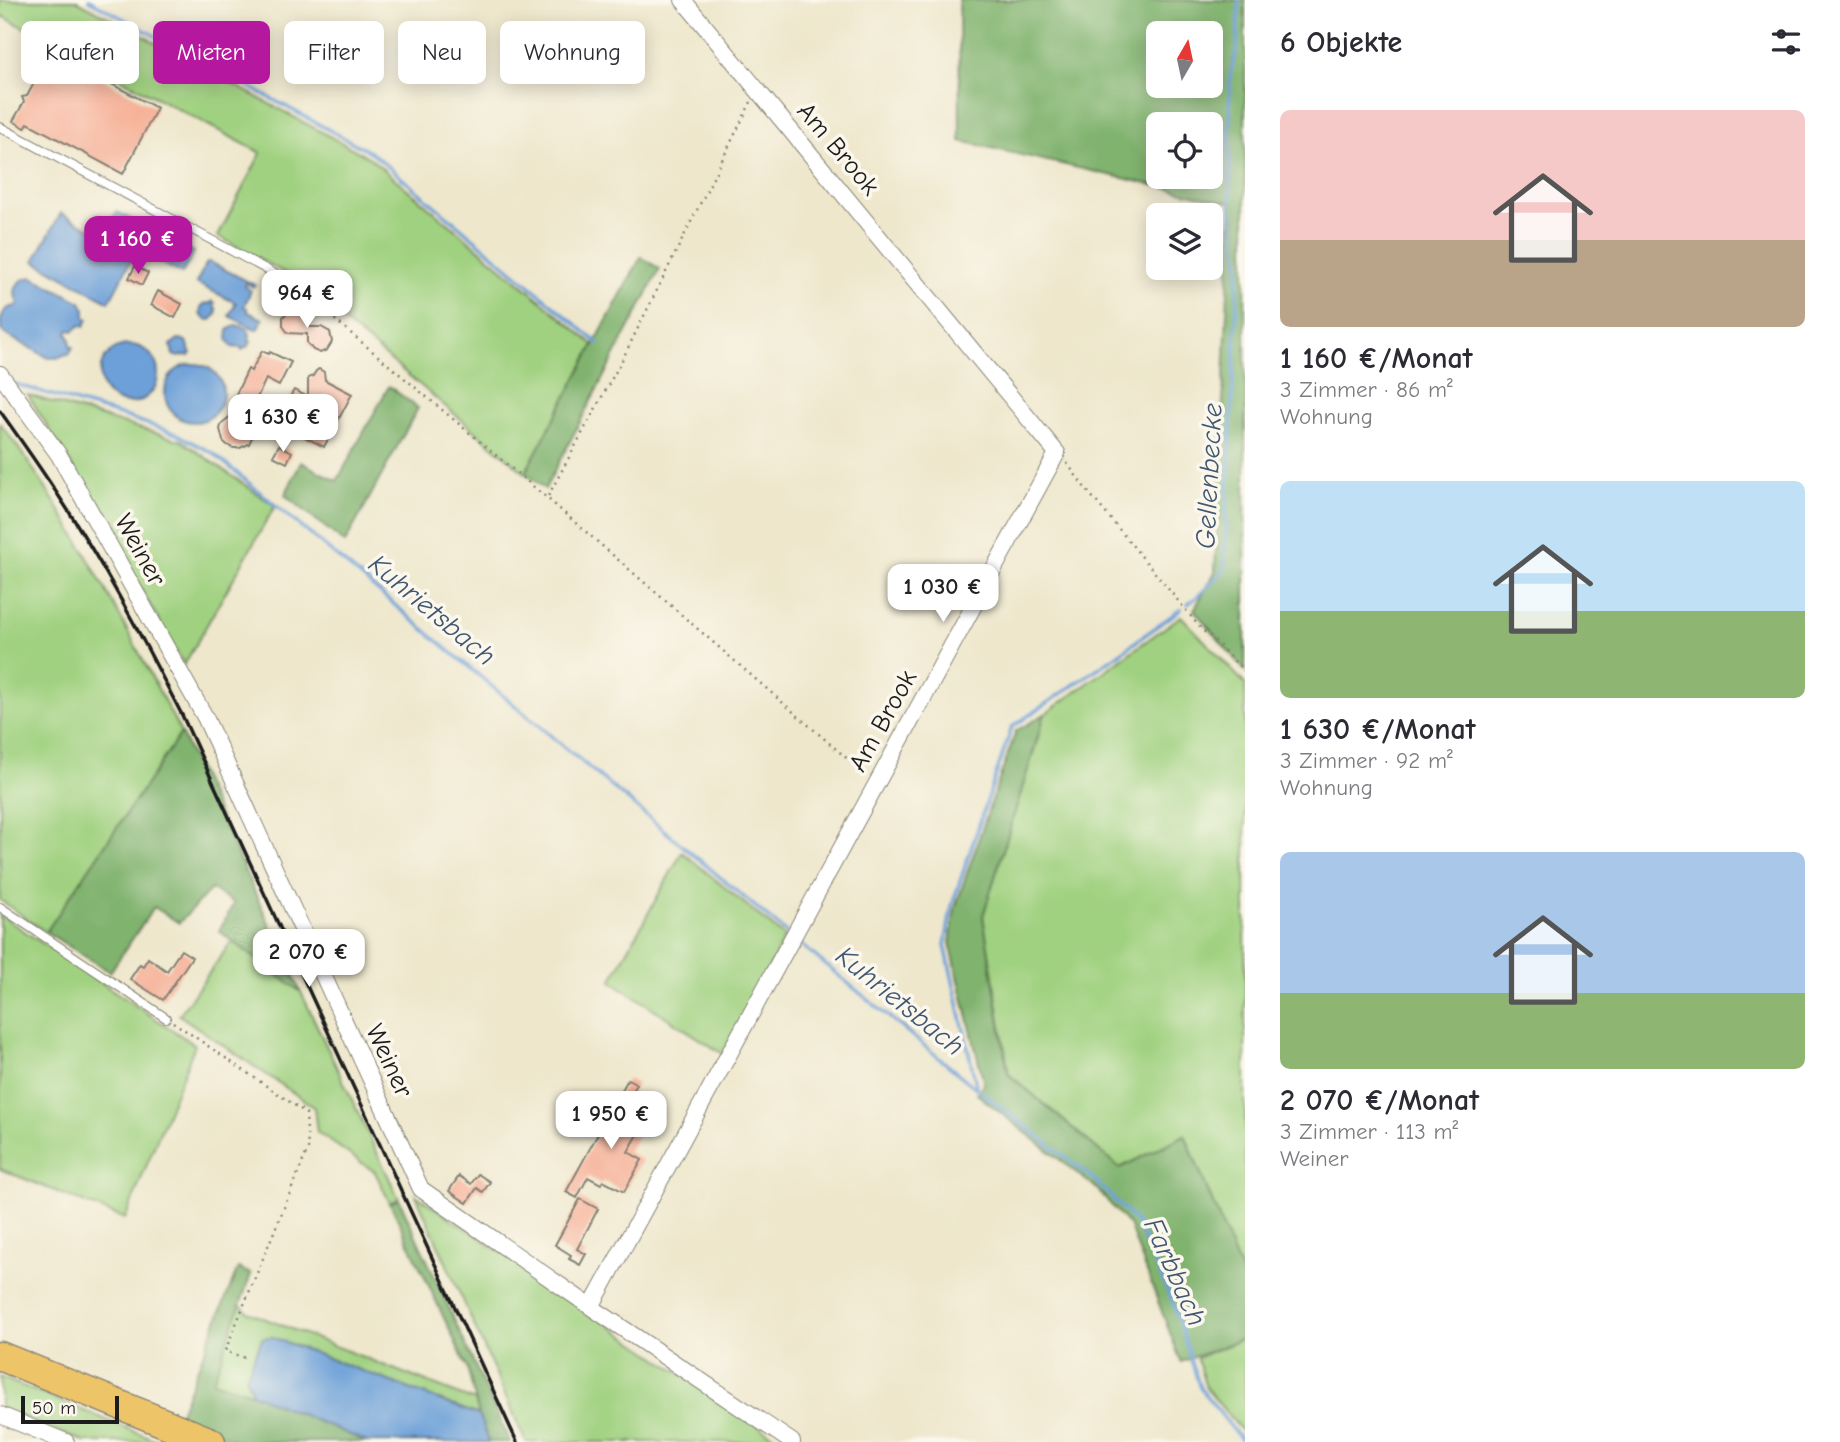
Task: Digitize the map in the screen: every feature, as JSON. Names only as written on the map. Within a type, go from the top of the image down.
[{"type":"highway","points":[[0,1356],[211,1442]]},
{"type":"street","name":"Am Brook","points":[[591,1307],[1058,453],[682,0]]},
{"type":"street","name":"Weiner","points":[[0,374],[59,455],[205,717],[421,1189],[792,1442]]},
{"type":"street","points":[[0,1415],[66,1442]]},
{"type":"lane","points":[[0,127],[290,282]]},
{"type":"lane","points":[[0,907],[166,1017]]},
{"type":"path","points":[[547,498],[622,360],[757,90]]},
{"type":"path","points":[[290,282],[547,498],[877,784]]},
{"type":"path","points":[[1058,453],[1203,631],[1245,672]]},
{"type":"path","points":[[166,1017],[306,1112],[308,1149],[225,1351],[245,1358]]},
{"type":"green space","points":[[0,0],[76,0],[115,21],[21,21],[21,26],[0,15]]},
{"type":"green space","points":[[959,0],[1245,0],[1245,671],[1194,610],[1215,572],[1232,203],[1171,189],[1223,189],[1223,112],[1146,112],[1146,183],[960,141]]},
{"type":"green space","points":[[139,34],[153,41],[153,84],[232,84],[370,158],[594,345],[525,473],[290,276],[218,236],[261,153],[130,84],[139,84]]},
{"type":"green space","points":[[641,257],[660,269],[545,489],[525,473]]},
{"type":"green space","points":[[389,386],[418,408],[345,543],[285,495],[301,462],[337,481]]},
{"type":"green space","points":[[28,395],[182,441],[275,506],[184,665],[70,463]]},
{"type":"green space","points":[[0,423],[75,535],[181,733],[46,932],[0,900]]},
{"type":"green space","points":[[1181,616],[1245,684],[1245,1281],[1185,1135],[1120,1168],[1009,1074],[983,916],[1045,714]]},
{"type":"green space","points":[[1045,714],[983,916],[1008,1074],[1120,1168],[1185,1135],[1245,1281],[1245,1338],[1181,1362],[1129,1225],[1097,1189],[977,1094],[984,1084],[950,943],[955,908],[1016,731]]},
{"type":"green space","points":[[181,733],[301,992],[219,931],[234,903],[211,889],[179,923],[154,907],[110,972],[46,932]]},
{"type":"green space","points":[[682,852],[785,937],[723,1054],[611,981]]},
{"type":"green space","points":[[0,915],[195,1045],[125,1219],[0,1169]]},
{"type":"green space","points":[[232,941],[301,992],[399,1199],[390,1203],[375,1172],[317,1132],[314,1107],[179,1015]]},
{"type":"green space","points":[[416,1195],[782,1442],[526,1442]]},
{"type":"green space","points":[[399,1199],[510,1442],[489,1442],[467,1367],[390,1203]]},
{"type":"green space","points":[[238,1268],[251,1274],[213,1381],[253,1394],[367,1442],[239,1442],[178,1417]]},
{"type":"green space","points":[[240,1305],[248,1312],[475,1401],[479,1415],[272,1337],[246,1377],[253,1394],[212,1381]]},
{"type":"green space","points":[[1245,1338],[1245,1435],[1206,1388],[1197,1358]]},
{"type":"green space","points":[[0,1377],[161,1442],[84,1442],[0,1408]]},
{"type":"water","points":[[117,212],[194,252],[182,274],[92,226],[98,215],[110,221]]},
{"type":"water","points":[[61,213],[135,253],[109,302],[34,261]]},
{"type":"water","points":[[207,262],[255,285],[253,287],[246,283],[245,286],[251,291],[244,306],[248,312],[263,319],[257,330],[229,316],[236,303],[196,283]]},
{"type":"water","points":[[32,277],[81,302],[85,310],[85,317],[88,319],[84,327],[81,325],[67,333],[70,346],[73,347],[69,355],[49,358],[1,330],[3,314],[18,303],[15,294],[17,286],[22,280]]},
{"type":"water","points":[[212,301],[217,310],[216,315],[211,320],[205,319],[200,314],[201,308],[203,304]]},
{"type":"water","points":[[236,325],[246,328],[250,334],[251,342],[242,350],[232,347],[227,339],[228,330]]},
{"type":"water","points":[[178,339],[188,344],[191,353],[189,356],[173,355],[171,345]]},
{"type":"water","points":[[123,345],[135,345],[150,353],[158,368],[158,380],[150,395],[135,403],[123,403],[108,395],[100,380],[100,368],[108,353]]},
{"type":"water","points":[[188,364],[200,364],[215,372],[223,387],[223,399],[215,414],[200,422],[188,422],[173,414],[165,399],[165,387],[173,372]]},
{"type":"water","points":[[272,1337],[479,1415],[489,1442],[367,1442],[253,1394],[246,1378],[262,1338]]},
{"type":"building","points":[[34,84],[112,84],[157,108],[123,174],[28,123],[25,128],[13,121],[24,102],[22,97],[27,96]]},
{"type":"building","points":[[135,266],[148,273],[142,285],[129,278]]},
{"type":"building","points":[[158,291],[182,304],[175,318],[151,305]]},
{"type":"building","points":[[294,308],[303,311],[310,327],[321,327],[330,332],[332,342],[327,350],[320,353],[313,350],[307,343],[307,334],[288,333],[283,326],[283,317]]},
{"type":"building","points":[[262,351],[291,362],[279,386],[266,379],[247,418],[253,429],[249,444],[233,448],[223,441],[220,429],[222,423],[246,399],[236,394],[248,369],[251,371]]},
{"type":"building","points":[[319,369],[324,372],[325,380],[352,394],[324,447],[288,425],[297,410],[286,404],[294,390],[308,397],[308,378]]},
{"type":"building","points":[[279,445],[292,452],[287,463],[273,456]]},
{"type":"building","points":[[181,950],[192,957],[163,1000],[130,979],[140,964],[143,966],[148,958],[167,971]]},
{"type":"building","points":[[628,1079],[637,1084],[620,1115],[624,1122],[640,1131],[628,1152],[642,1160],[624,1192],[588,1177],[577,1198],[566,1192]]},
{"type":"building","points":[[478,1174],[490,1182],[483,1192],[477,1188],[467,1203],[449,1191],[459,1176],[471,1184]]},
{"type":"building","points":[[580,1199],[598,1209],[577,1249],[586,1254],[580,1265],[569,1259],[571,1255],[555,1245]]},
{"type":"waterway","points":[[89,0],[372,153],[598,343]]},
{"type":"waterway","name":"Gellenbecke","points":[[1188,604],[1224,570],[1239,260],[1230,200],[1230,75],[1237,48],[1239,0]]},
{"type":"waterway","name":"Kuhrietsbach","points":[[15,384],[174,433],[213,453],[788,934]]},
{"type":"waterway","name":"Gellenbecke","points":[[977,1089],[945,945],[952,905],[1012,727],[1181,609]]},
{"type":"waterway","name":"Farbbach","points":[[799,943],[977,1089],[1095,1180],[1136,1222],[1173,1303],[1200,1388],[1243,1442]]},
{"type":"railway","points":[[0,411],[52,485],[95,554],[182,715],[517,1442]]}]
